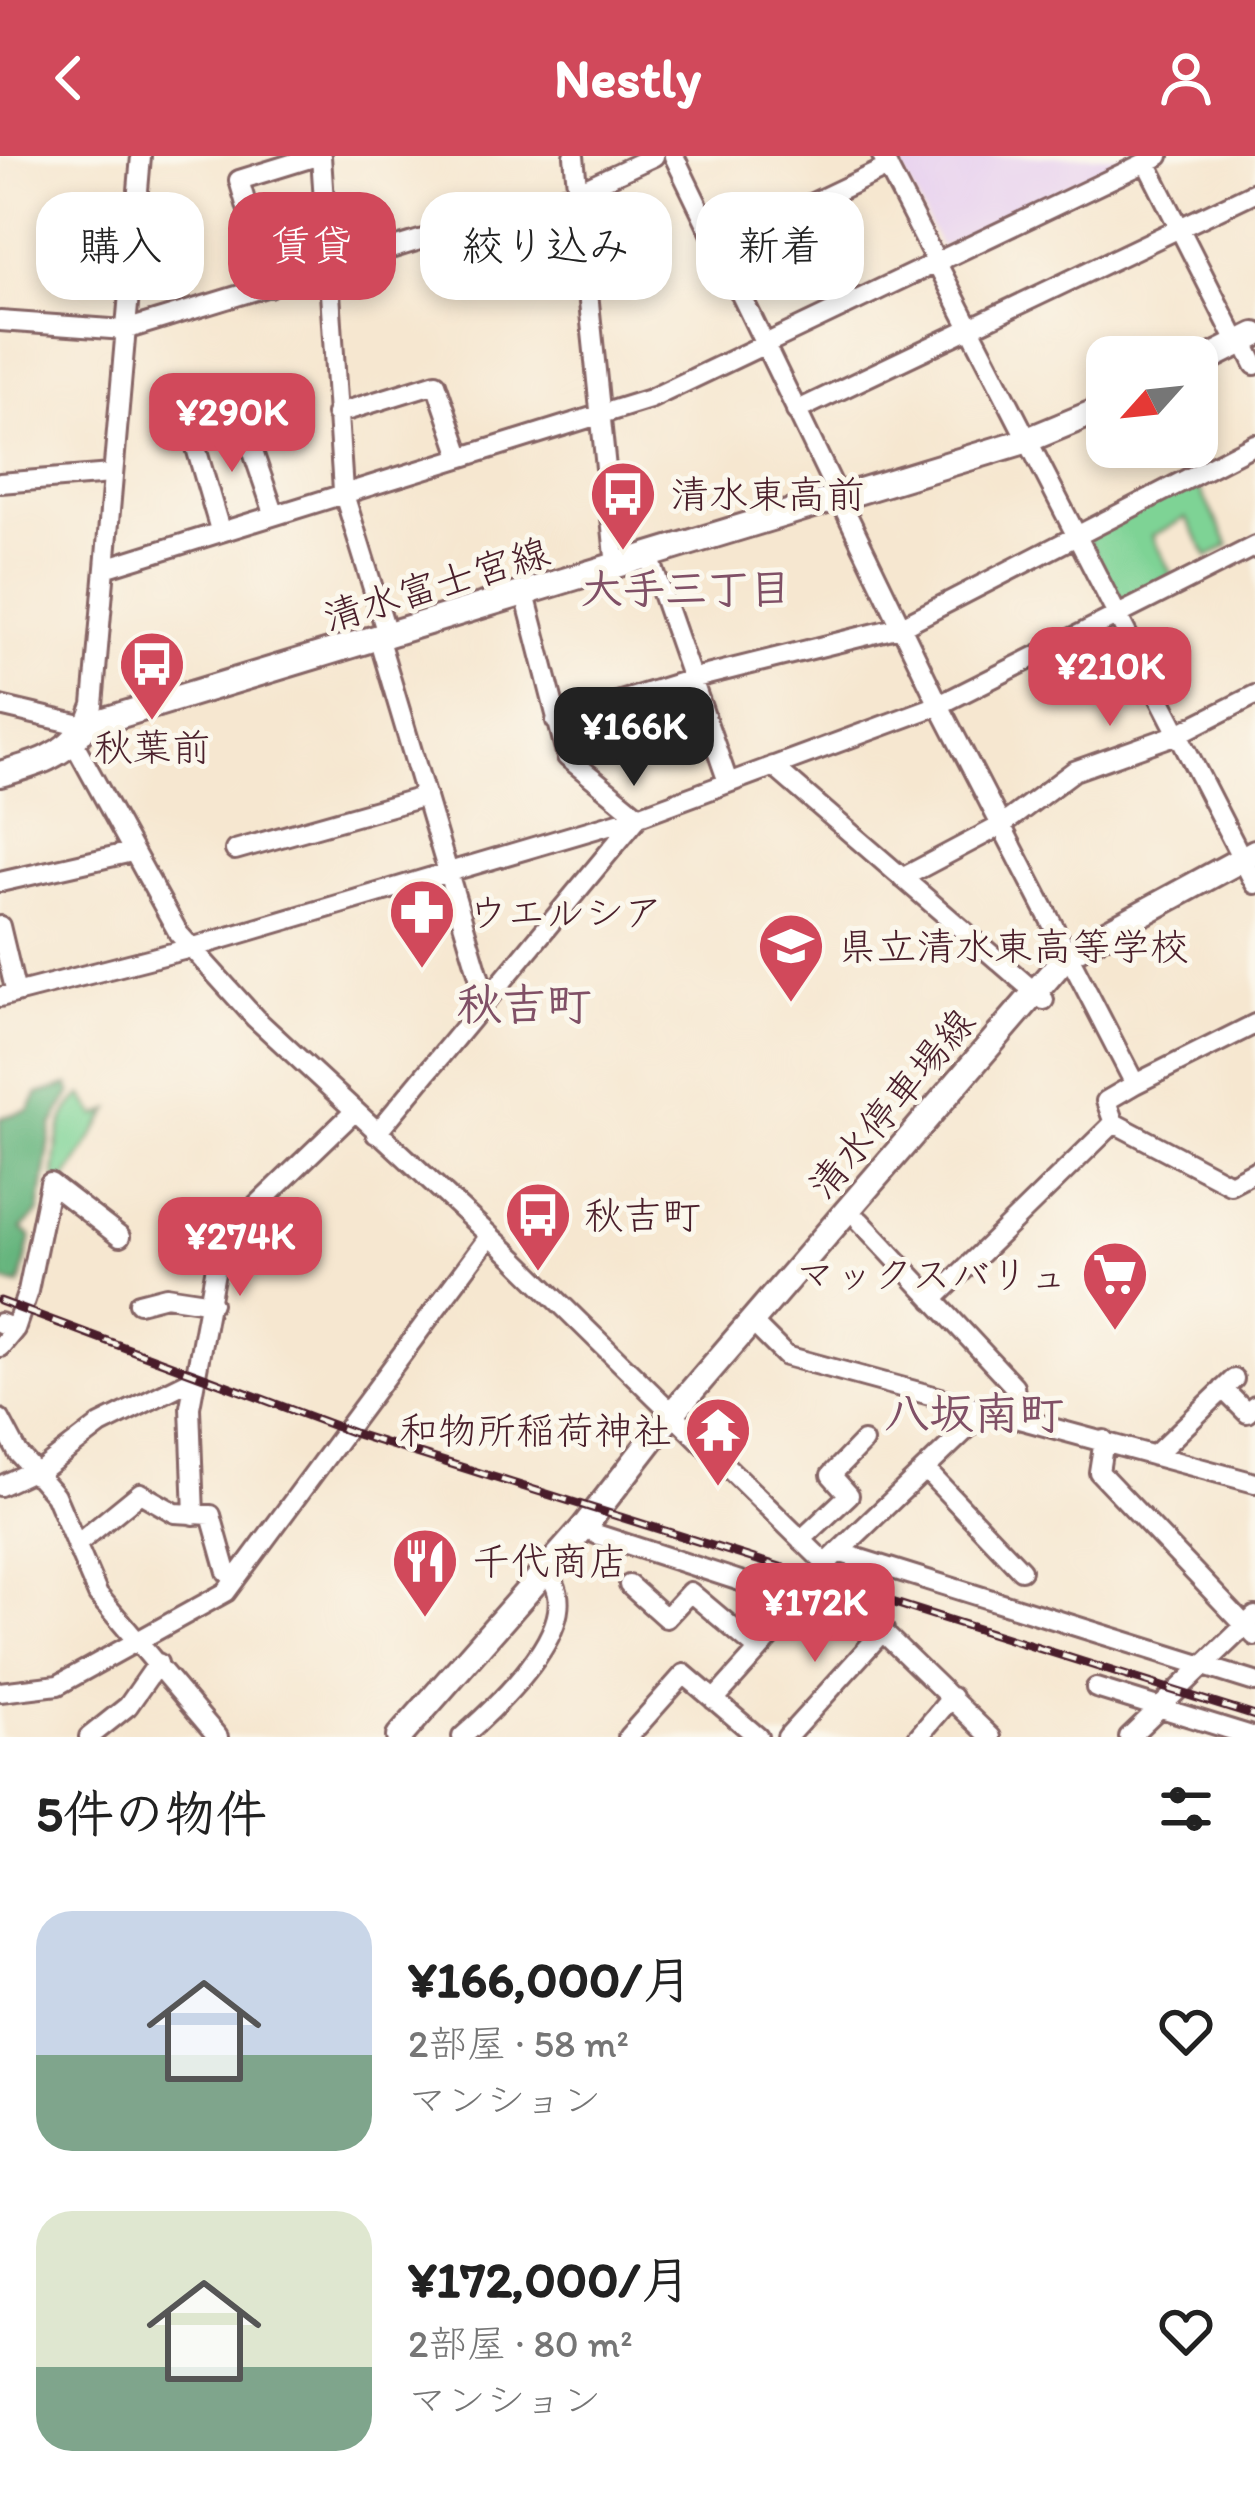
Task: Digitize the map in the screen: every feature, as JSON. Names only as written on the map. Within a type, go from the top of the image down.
[{"type":"main road","points":[[1218,354],[1245,340]]},
{"type":"main road","name":"清水富士宮線","points":[[0,774],[41,762],[80,735],[1025,441],[1086,416]]},
{"type":"main road","name":"清水停車場線","points":[[399,1737],[758,1329],[1072,960],[1251,867]]},
{"type":"main road","name":"清水停車場線","points":[[758,1329],[860,1221],[1039,996]]},
{"type":"main road","name":"清水停車場線","points":[[420,1737],[596,1534],[675,1422]]},
{"type":"street","points":[[80,735],[93,705],[141,156]]},
{"type":"street","points":[[242,192],[238,180],[319,156],[322,192]]},
{"type":"street","points":[[574,156],[577,192],[654,156]]},
{"type":"street","points":[[674,156],[696,202]]},
{"type":"street","points":[[105,568],[650,399],[1152,159],[1178,227],[1255,365]]},
{"type":"street","points":[[827,192],[885,162],[1116,617],[1251,867]]},
{"type":"street","points":[[796,411],[1255,192]]},
{"type":"street","points":[[0,321],[125,330],[228,299]]},
{"type":"street","points":[[330,300],[343,491],[487,1000]]},
{"type":"street","points":[[587,300],[616,566]]},
{"type":"street","points":[[743,300],[939,705],[1135,1084]]},
{"type":"street","points":[[336,414],[436,383],[461,455]]},
{"type":"street","points":[[220,530],[192,434],[242,418],[274,513]]},
{"type":"street","points":[[556,721],[695,678],[900,627],[1255,444]]},
{"type":"street","points":[[0,483],[112,474]]},
{"type":"street","points":[[0,926],[8,995],[191,948],[639,816],[939,705],[1255,546]]},
{"type":"street","points":[[649,556],[728,782]]},
{"type":"street","points":[[525,594],[567,757],[639,816]]},
{"type":"street","points":[[902,878],[1002,825],[1074,771],[1178,734],[1255,695]]},
{"type":"street","points":[[0,706],[80,735],[132,852],[191,948],[353,1113],[801,1540],[832,1558],[1255,1682]]},
{"type":"street","points":[[773,766],[1039,996]]},
{"type":"street","points":[[235,850],[426,796]]},
{"type":"street","points":[[376,1134],[639,816]]},
{"type":"street","points":[[0,882],[132,852]]},
{"type":"street","points":[[1255,1024],[1106,1101],[1114,1123],[1255,1196]]},
{"type":"street","points":[[194,1515],[190,1407],[224,1246],[249,1213],[353,1113]]},
{"type":"street","points":[[933,1300],[1114,1123]]},
{"type":"street","points":[[1230,1184],[1255,1171]]},
{"type":"street","points":[[0,1347],[28,1291],[50,1183],[120,1238]]},
{"type":"street","points":[[190,1220],[224,1246]]},
{"type":"street","points":[[860,1221],[1014,1385],[1018,1418]]},
{"type":"street","points":[[0,1692],[58,1685],[218,1600],[488,1238]]},
{"type":"street","points":[[139,1303],[166,1296],[212,1303]]},
{"type":"street","points":[[758,1329],[786,1356],[1255,1483]]},
{"type":"street","points":[[0,1486],[33,1473],[100,1425],[196,1378]]},
{"type":"street","points":[[1154,1456],[1228,1384],[1247,1414],[1255,1406]]},
{"type":"street","points":[[832,1558],[970,1426],[978,1407]]},
{"type":"street","points":[[0,1419],[33,1473],[55,1495],[98,1595],[218,1737]]},
{"type":"street","points":[[1104,1440],[1099,1472],[1251,1626],[1129,1737]]},
{"type":"street","points":[[801,1540],[849,1495],[831,1474],[863,1442]]},
{"type":"street","points":[[925,1468],[1022,1570]]},
{"type":"street","points":[[76,1545],[140,1493],[175,1513],[211,1515],[226,1572],[236,1580]]},
{"type":"street","points":[[596,1534],[829,1610],[851,1598]]},
{"type":"street","points":[[832,1558],[851,1598],[991,1737]]},
{"type":"street","points":[[462,1737],[533,1663],[559,1612],[561,1595],[554,1583]]},
{"type":"street","points":[[629,1585],[666,1618],[690,1592],[759,1650]]},
{"type":"street","points":[[714,1700],[803,1601]]},
{"type":"street","points":[[787,1737],[884,1630]]},
{"type":"street","points":[[88,1737],[128,1706],[158,1663]]},
{"type":"street","points":[[628,1737],[684,1674],[714,1700],[735,1730],[758,1737]]},
{"type":"street","points":[[1096,1688],[1255,1737]]},
{"type":"street","points":[[918,1737],[952,1697]]},
{"type":"shaded area","points":[[896,156],[1127,156],[941,248]]},
{"type":"green space","points":[[1194,478],[1229,545],[1208,557],[1186,518],[1152,536],[1172,575],[1120,603],[1086,536]]},
{"type":"green space","points":[[68,1085],[71,1092],[52,1126],[39,1212],[22,1229],[31,1237],[20,1285],[0,1281],[0,1118],[29,1110],[38,1094]]},
{"type":"green space","points":[[82,1095],[97,1116],[110,1110],[62,1185],[54,1176],[60,1132]]},
{"type":"railway","points":[[0,1301],[359,1435],[1255,1716]]},
{"type":"place","name":"清水東高前","points":[[623,553]]},
{"type":"place","name":"秋葉前","points":[[152,723]]},
{"type":"place","name":"ウエルシア","points":[[422,971]]},
{"type":"place","name":"県立清水東高等学校","points":[[791,1005]]},
{"type":"place","name":"秋吉町","points":[[538,1274]]},
{"type":"place","name":"マックスバリュ","points":[[1115,1333]]},
{"type":"place","name":"和物所稲荷神社","points":[[718,1489]]},
{"type":"place","name":"千代商店","points":[[425,1620]]},
{"type":"district","name":"大手三丁目","points":[[686,588]]},
{"type":"district","name":"秋吉町","points":[[524,1004]]},
{"type":"district","name":"八坂南町","points":[[974,1413]]}]
